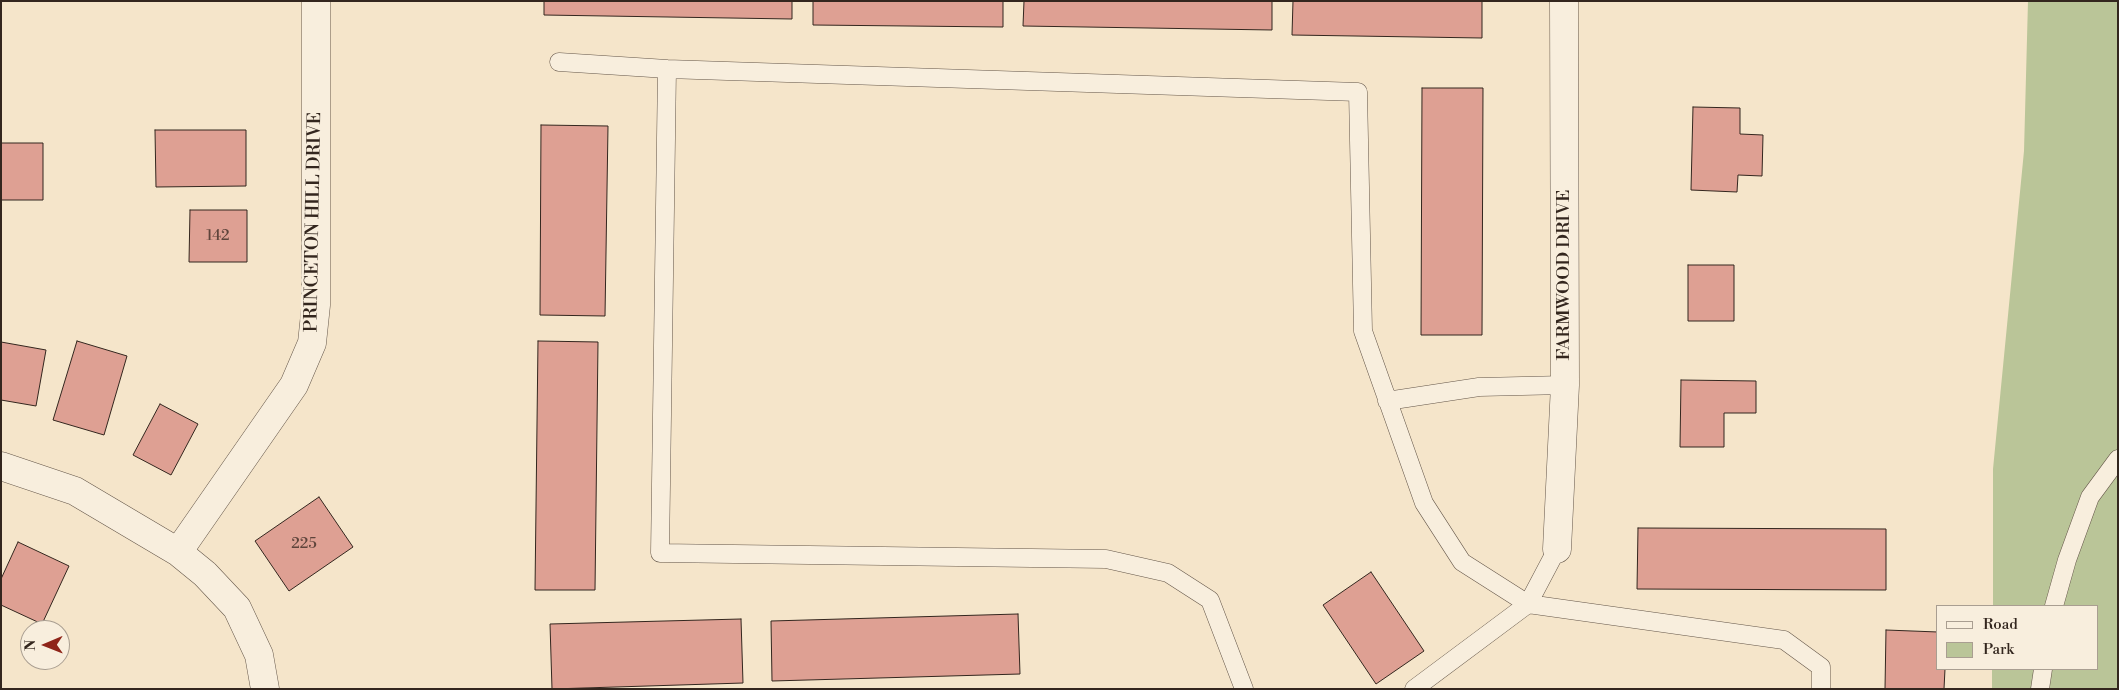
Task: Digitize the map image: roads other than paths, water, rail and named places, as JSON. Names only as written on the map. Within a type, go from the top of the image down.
[{"type":"street","name":"PRINCETON HILL DRIVE","points":[[178,552],[294,385],[312,343],[316,305],[316,1]]},
{"type":"street","name":"FARMWOOD DRIVE","points":[[1557,549],[1565,385],[1564,1]]},
{"type":"street","points":[[1,466],[75,491],[178,552],[205,574],[237,608],[259,655],[265,689]]},
{"type":"lane","points":[[558,62],[667,69],[1358,92],[1363,331],[1424,503],[1462,562],[1528,604],[1784,640],[1821,667],[1821,689]]},
{"type":"lane","points":[[667,69],[660,553],[1106,559],[1168,573],[1210,600],[1244,689]]},
{"type":"lane","points":[[1387,401],[1479,387],[1565,385]]},
{"type":"lane","points":[[2054,605],[2067,560],[2090,497],[2118,459]]},
{"type":"lane","points":[[1414,689],[1528,604],[1557,549]]},
{"type":"lane","points":[[2040,689],[2043,670]]}]
